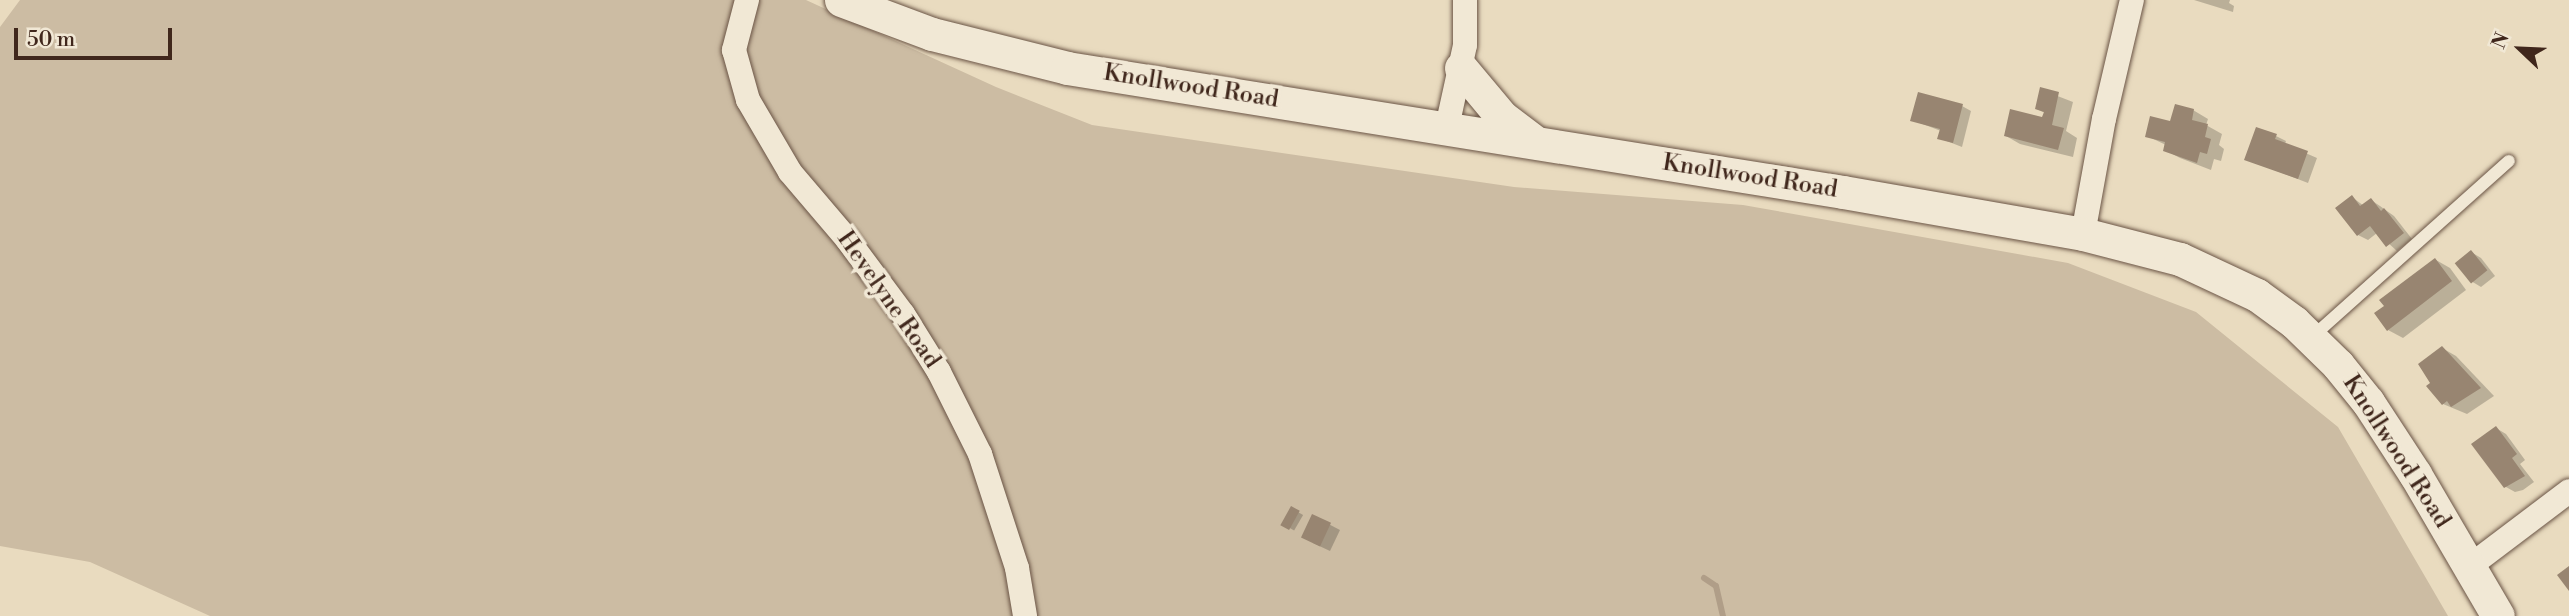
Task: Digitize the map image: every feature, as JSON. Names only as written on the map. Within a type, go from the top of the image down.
[{"type":"main road","name":"Knollwood Road","points":[[841,0],[932,34],[1067,68],[1447,127],[2083,234],[2180,258],[2257,295],[2311,337],[2368,402],[2415,474],[2498,616]]},
{"type":"main road","points":[[1461,68],[1503,117],[1533,142]]},
{"type":"street","name":"Hevelyne Road","points":[[747,0],[734,50],[748,100],[790,172],[855,249],[904,314],[939,372],[980,454],[1017,568],[1025,616]]},
{"type":"street","points":[[1447,127],[1465,45],[1465,0]]},
{"type":"street","points":[[2083,234],[2104,119],[2132,0]]},
{"type":"street","points":[[2470,566],[2569,491]]},
{"type":"lane","points":[[2311,337],[2509,161]]},
{"type":"shaded area","points":[[20,0],[806,0],[996,87],[1092,125],[1514,187],[1743,205],[2068,263],[2196,312],[2338,427],[2448,616],[210,616],[90,562],[0,546],[0,27]]},
{"type":"building","points":[[2040,87],[2059,92],[2052,125],[2064,128],[2058,150],[2004,136],[2010,109],[2042,117],[2044,112],[2035,109]]},
{"type":"building","points":[[1918,92],[1963,104],[1953,143],[1937,139],[1940,129],[1910,121]]},
{"type":"building","points":[[2175,104],[2194,109],[2192,120],[2208,124],[2205,137],[2211,139],[2207,154],[2200,152],[2197,163],[2163,151],[2165,142],[2145,137],[2150,116],[2170,121]]},
{"type":"building","points":[[2256,127],[2277,134],[2275,139],[2308,151],[2298,179],[2244,160]]},
{"type":"building","points":[[2352,195],[2360,206],[2371,198],[2381,211],[2384,208],[2404,233],[2386,247],[2370,226],[2357,236],[2335,208]]},
{"type":"building","points":[[2471,250],[2487,270],[2471,283],[2455,263]]},
{"type":"building","points":[[2435,258],[2452,281],[2387,331],[2374,313],[2384,306],[2379,300]]},
{"type":"building","points":[[2442,346],[2481,388],[2451,407],[2447,401],[2442,405],[2426,386],[2430,383],[2418,364]]},
{"type":"building","points":[[2496,426],[2517,454],[2512,458],[2525,476],[2504,488],[2471,444]]},
{"type":"building","points":[[1291,506],[1300,511],[1289,530],[1280,525]]},
{"type":"building","points":[[1312,514],[1331,523],[1320,546],[1301,538]]},
{"type":"building","points":[[2569,566],[2569,591],[2557,575]]},
{"type":"waterway","points":[[1704,578],[1716,586],[1723,616]]}]
